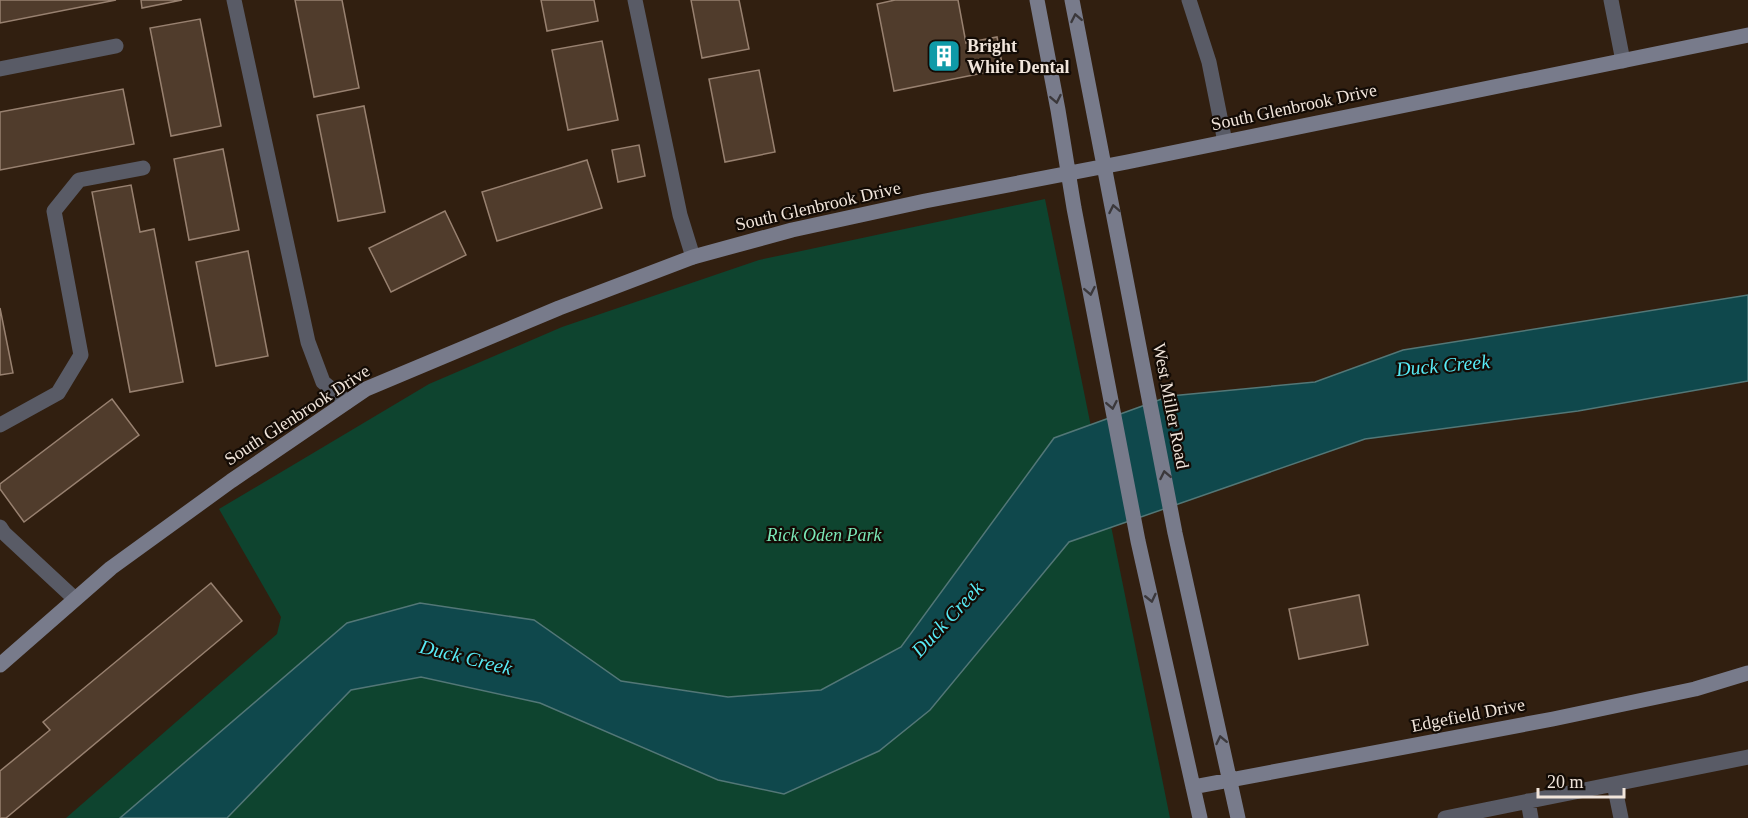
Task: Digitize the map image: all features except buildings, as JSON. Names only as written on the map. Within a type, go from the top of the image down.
[{"type":"street","points":[[1037,0],[1138,541],[1200,818]]},
{"type":"street","name":"West Miller Road","points":[[1072,0],[1175,533],[1238,818]]},
{"type":"street","name":"South Glenbrook Drive","points":[[0,665],[111,568],[231,481],[366,389],[548,312],[693,257],[803,227],[1748,35]]},
{"type":"street","name":"Edgefield Drive","points":[[1193,787],[1553,719],[1695,689],[1748,673]]},
{"type":"lane","points":[[234,0],[308,342],[322,382],[347,402]]},
{"type":"lane","points":[[635,0],[680,215],[693,257]]},
{"type":"lane","points":[[1189,0],[1209,62],[1225,142]]},
{"type":"lane","points":[[1611,0],[1623,61]]},
{"type":"lane","points":[[0,69],[116,46]]},
{"type":"lane","points":[[0,424],[58,393],[81,355],[54,212],[79,180],[143,168]]},
{"type":"lane","points":[[0,527],[75,599]]},
{"type":"lane","points":[[1445,818],[1748,757]]},
{"type":"lane","points":[[1614,784],[1621,818]]},
{"type":"lane","points":[[1528,801],[1531,818]]},
{"type":"green space","name":"Rick Oden Park","points":[[1045,199],[1170,818],[66,818],[277,634],[281,617],[219,509],[429,384],[562,327],[759,260]]},
{"type":"water","name":"Duck Creek","points":[[1748,295],[1748,381],[1578,411],[1365,439],[1069,542],[930,710],[879,751],[784,794],[718,780],[540,703],[421,677],[351,690],[227,818],[120,818],[347,623],[420,603],[534,620],[621,681],[728,697],[821,690],[901,647],[1054,438],[1170,396],[1315,382],[1403,350]]},
{"type":"place","name":"Bright White Dental","points":[[944,56]]}]
